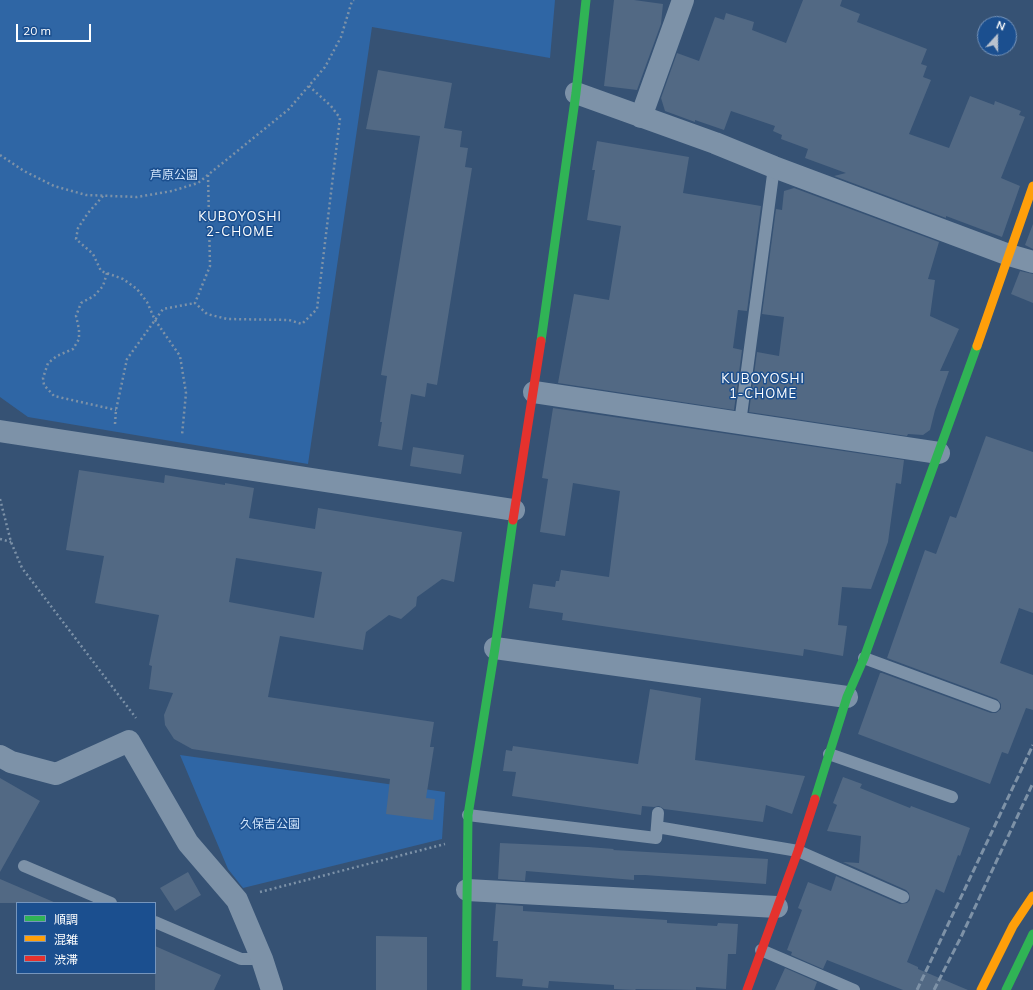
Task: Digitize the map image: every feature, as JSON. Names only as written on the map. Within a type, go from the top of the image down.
[{"type":"main road","points":[[466,990],[468,815],[495,648],[514,510],[534,392],[576,93],[586,0]]},
{"type":"main road","points":[[747,990],[798,851],[847,697],[864,658],[939,453],[1033,186]]},
{"type":"main road","points":[[981,990],[1014,926],[1033,896]]},
{"type":"main road","points":[[1006,990],[1033,934]]},
{"type":"street","points":[[641,117],[683,0]]},
{"type":"street","points":[[576,93],[715,143],[774,167],[1009,255],[1033,262]]},
{"type":"street","points":[[534,392],[939,453]]},
{"type":"street","points":[[0,431],[514,510]]},
{"type":"street","points":[[495,648],[847,697]]},
{"type":"street","points":[[0,756],[11,762],[56,774],[129,741],[188,843],[237,900],[262,958],[272,990]]},
{"type":"street","points":[[467,890],[777,907]]},
{"type":"lane","points":[[740,423],[774,167]]},
{"type":"lane","points":[[864,658],[994,706]]},
{"type":"lane","points":[[829,754],[952,797]]},
{"type":"lane","points":[[468,815],[656,838],[658,813]]},
{"type":"lane","points":[[657,827],[798,851],[903,897]]},
{"type":"lane","points":[[24,866],[109,902]]},
{"type":"lane","points":[[156,922],[241,959],[262,958]]},
{"type":"lane","points":[[761,950],[854,990]]},
{"type":"path","points":[[0,155],[24,171],[54,186],[86,195],[137,196],[172,191],[198,183],[289,109],[309,86],[325,67],[341,37],[353,0]]},
{"type":"path","points":[[195,303],[207,314],[227,319],[290,320],[302,324],[317,310],[340,118],[331,106],[309,86]]},
{"type":"path","points":[[195,303],[210,266],[208,175]]},
{"type":"path","points":[[103,196],[88,213],[78,228],[76,238],[93,254],[101,271],[123,278],[137,289],[146,302],[155,320],[180,356],[186,393],[182,442]]},
{"type":"path","points":[[108,273],[103,286],[94,296],[81,303],[76,316],[79,329],[79,339],[73,349],[57,356],[48,363],[43,378],[44,385],[54,396],[116,410]]},
{"type":"path","points":[[115,425],[116,410],[127,359],[163,309],[195,303]]},
{"type":"path","points":[[0,499],[11,542],[22,568],[139,722]]},
{"type":"path","points":[[0,539],[11,542]]},
{"type":"path","points":[[258,893],[446,844]]},
{"type":"green space","name":"芦原公園","points":[[0,0],[555,0],[550,58],[372,27],[308,464],[28,417],[0,397]]},
{"type":"green space","name":"久保吉公園","points":[[180,755],[445,792],[442,839],[243,888],[228,869]]},
{"type":"building","points":[[614,0],[634,0],[663,4],[661,24],[637,90],[604,86]]},
{"type":"building","points":[[803,0],[842,0],[840,6],[860,14],[857,22],[927,49],[921,64],[927,66],[923,77],[931,80],[909,134],[949,148],[970,96],[994,105],[995,101],[1021,111],[1019,115],[1025,117],[1001,178],[1020,186],[1002,237],[946,216],[946,218],[834,176],[846,173],[805,158],[808,149],[781,139],[782,135],[773,131],[775,126],[731,111],[724,130],[695,120],[695,122],[665,111],[661,98],[677,53],[699,61],[715,17],[724,20],[726,13],[754,22],[752,30],[786,43]]},
{"type":"building","points":[[378,70],[452,83],[444,128],[462,131],[460,147],[468,148],[465,167],[472,168],[437,385],[427,383],[425,397],[411,394],[402,450],[378,446],[387,376],[381,375],[420,136],[366,129]]},
{"type":"building","points":[[597,141],[689,157],[683,193],[761,206],[747,311],[738,310],[733,348],[742,350],[734,410],[558,383],[574,294],[609,300],[621,226],[587,220],[595,170],[592,170]]},
{"type":"building","points":[[794,188],[939,242],[928,279],[935,280],[930,316],[959,329],[940,371],[949,371],[935,410],[930,430],[923,435],[908,434],[907,436],[749,412],[757,352],[779,356],[784,317],[762,314],[776,209],[782,210],[784,191]]},
{"type":"building","points":[[1033,224],[1033,249],[1025,245]]},
{"type":"building","points":[[1020,271],[1033,274],[1033,303],[1011,294]]},
{"type":"building","points":[[553,408],[904,460],[901,484],[896,483],[888,542],[871,589],[842,587],[838,625],[847,626],[843,656],[804,649],[803,656],[562,620],[563,613],[529,608],[533,584],[555,587],[556,581],[559,581],[561,570],[609,577],[620,491],[573,483],[565,536],[540,532],[548,479],[542,478]]},
{"type":"building","points":[[986,436],[1033,452],[1033,613],[1019,608],[1000,663],[1033,675],[1033,710],[1026,708],[1008,754],[1002,752],[990,784],[858,734],[880,673],[991,713],[996,713],[1001,709],[1001,704],[997,699],[887,658],[925,550],[936,554],[950,516],[956,518]]},
{"type":"building","points":[[413,447],[464,455],[461,474],[410,466]]},
{"type":"building","points":[[79,470],[164,483],[165,475],[225,485],[225,483],[254,488],[249,518],[315,529],[318,508],[462,532],[454,582],[442,579],[417,597],[416,606],[401,619],[389,615],[366,632],[363,650],[280,636],[268,697],[434,722],[430,747],[434,747],[426,798],[435,799],[433,820],[386,814],[390,779],[192,749],[174,739],[165,725],[164,715],[173,693],[149,689],[152,666],[149,665],[159,615],[95,603],[104,556],[66,550]],"holes":[[[236,558],[322,572],[314,618],[229,602]]]},
{"type":"building","points":[[650,689],[701,698],[695,760],[805,776],[792,814],[766,805],[763,822],[664,809],[659,806],[642,806],[641,815],[512,796],[516,772],[503,771],[506,750],[512,751],[513,746],[638,764]]},
{"type":"building","points":[[843,777],[862,784],[860,788],[910,808],[911,806],[970,828],[944,893],[936,889],[907,962],[918,967],[918,969],[968,990],[903,990],[827,960],[823,969],[791,955],[792,952],[787,950],[802,910],[798,908],[808,882],[831,891],[836,876],[900,904],[907,903],[910,900],[909,893],[906,890],[843,862],[859,863],[861,836],[827,831],[837,805],[833,803]]},
{"type":"building","points":[[0,778],[40,801],[0,872]]},
{"type":"building","points":[[500,843],[588,847],[614,849],[613,850],[768,859],[766,884],[645,875],[634,875],[634,880],[526,871],[525,881],[498,879]]},
{"type":"building","points":[[188,872],[201,895],[175,911],[160,888]]},
{"type":"building","points":[[0,879],[54,902],[16,902],[0,903]]},
{"type":"building","points":[[496,904],[523,906],[523,911],[667,920],[667,923],[717,926],[718,923],[738,924],[736,954],[728,954],[726,989],[696,987],[696,990],[635,990],[614,989],[614,985],[549,981],[548,988],[522,986],[523,979],[496,977],[498,941],[493,941]]},
{"type":"building","points":[[376,936],[427,937],[427,990],[376,990]]},
{"type":"building","points":[[156,946],[221,975],[214,990],[155,990]]},
{"type":"building","points":[[785,968],[817,982],[814,990],[775,990]]},
{"type":"railway","points":[[917,990],[1033,745]]},
{"type":"railway","points":[[934,990],[962,935],[1033,783]]},
{"type":"traffic: fast","points":[[541,341],[576,93],[586,0]]},
{"type":"traffic: fast","points":[[815,799],[847,697],[864,658],[977,346]]},
{"type":"traffic: fast","points":[[466,990],[468,815],[495,648],[513,520]]},
{"type":"traffic: fast","points":[[1006,990],[1033,934]]},
{"type":"traffic: slow","points":[[977,346],[1033,186]]},
{"type":"traffic: slow","points":[[981,990],[1013,926],[1033,896]]},
{"type":"traffic: jam","points":[[513,520],[541,341]]},
{"type":"traffic: jam","points":[[747,990],[798,851],[815,799]]},
{"type":"district","name":"KUBOYOSHI 2-CHOME","points":[[240,224]]},
{"type":"district","name":"KUBOYOSHI 1-CHOME","points":[[763,386]]}]
